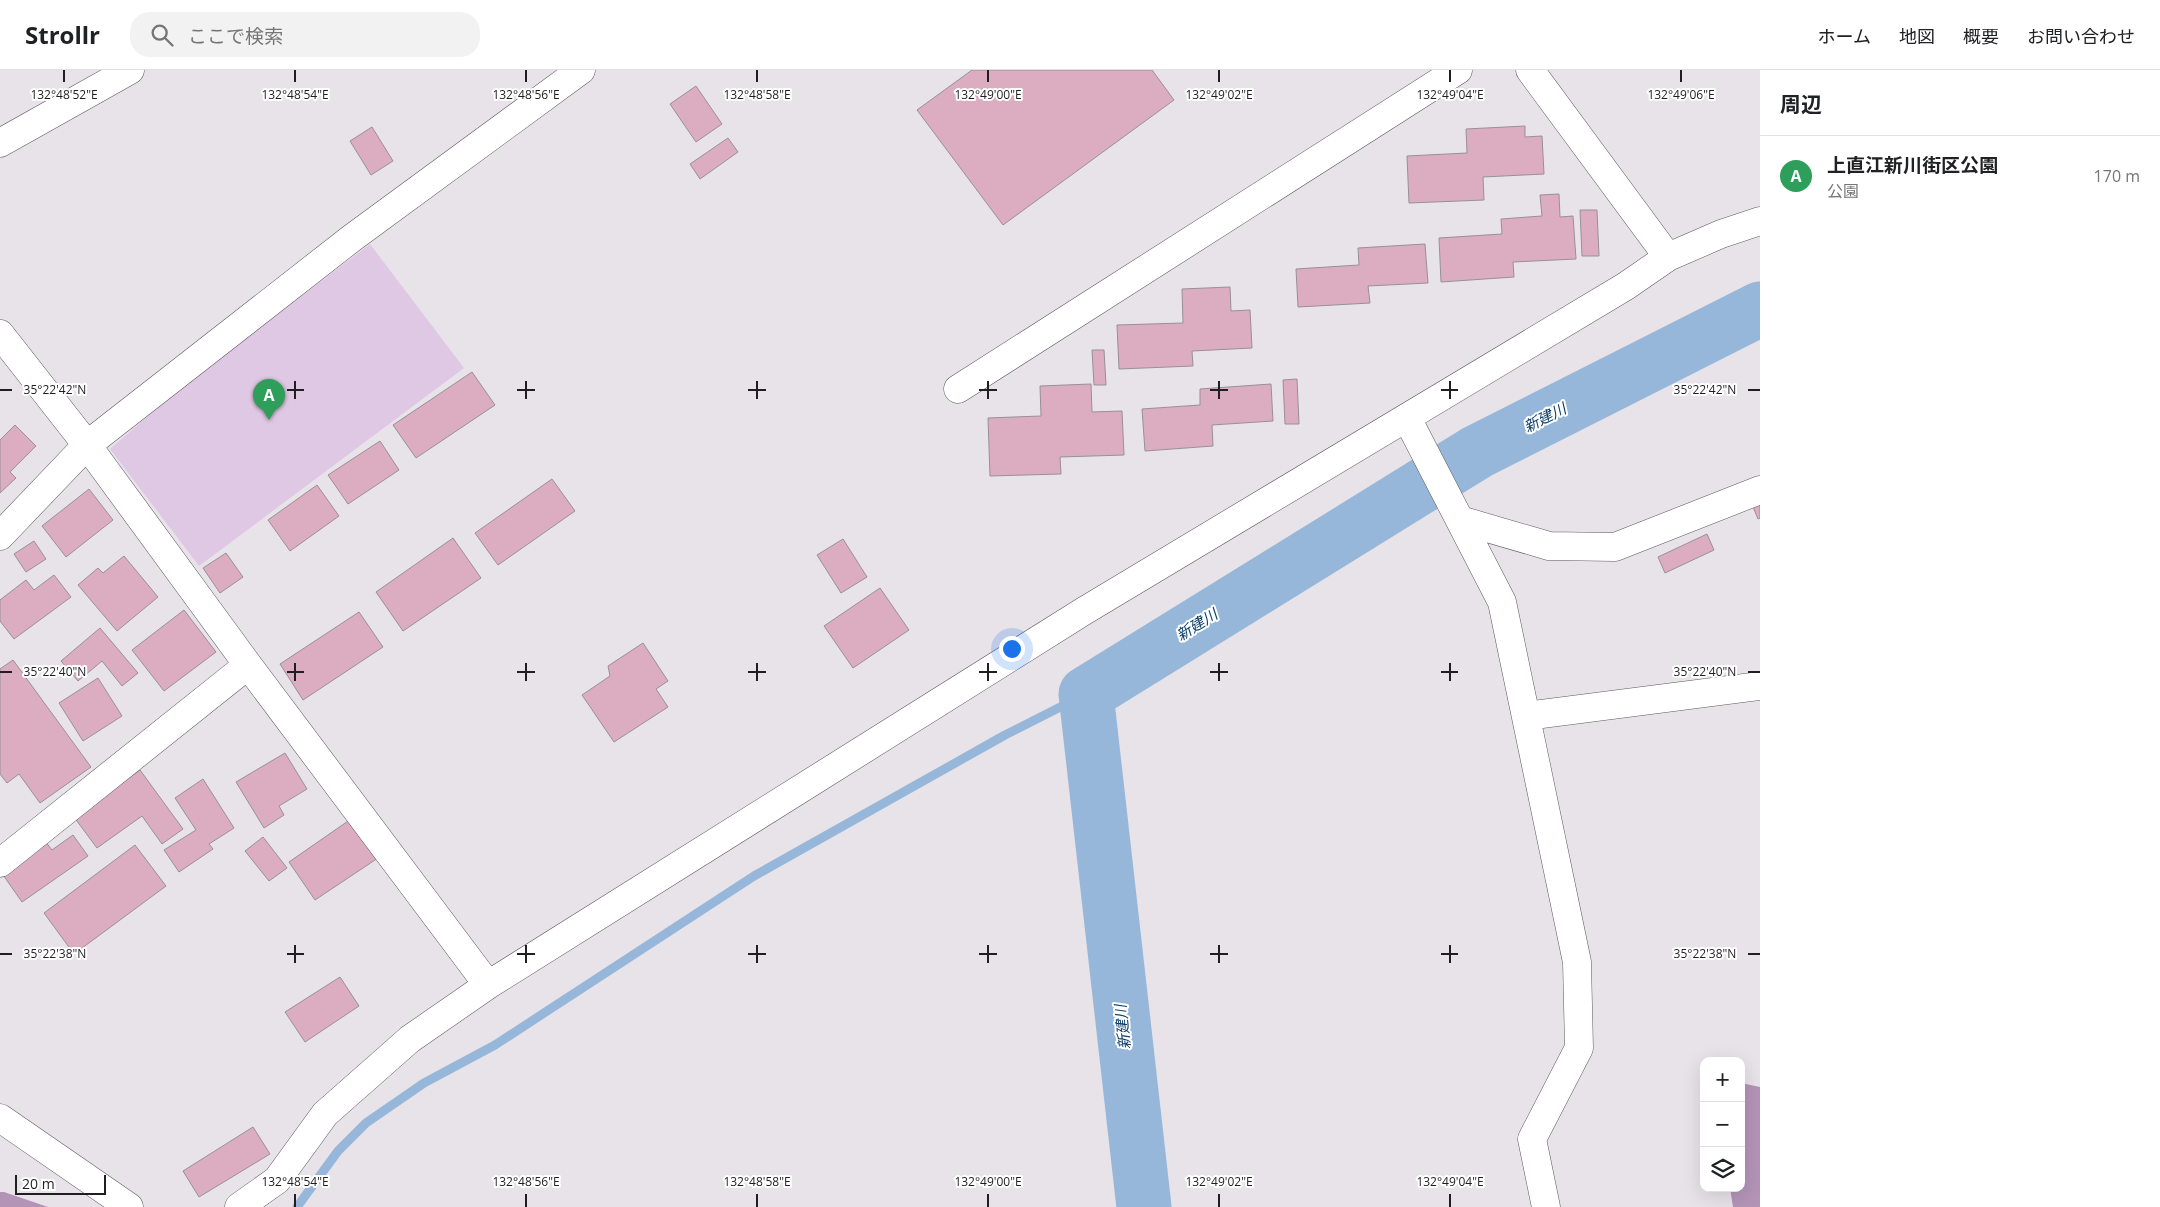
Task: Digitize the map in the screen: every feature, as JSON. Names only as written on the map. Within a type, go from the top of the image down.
[{"type":"street","points":[[0,143],[130,70]]},
{"type":"street","points":[[0,536],[87,445],[336,250],[581,70]]},
{"type":"street","points":[[958,389],[1458,70]]},
{"type":"street","points":[[1530,70],[1668,257]]},
{"type":"street","points":[[240,1207],[277,1180],[325,1114],[410,1039],[488,985],[1084,611],[1626,286],[1668,257],[1721,234],[1760,221]]},
{"type":"street","points":[[0,334],[87,445],[248,665],[488,985]]},
{"type":"street","points":[[1406,418],[1502,602],[1577,962],[1579,1048],[1532,1139],[1546,1207]]},
{"type":"street","points":[[1460,520],[1549,546],[1615,548],[1760,490]]},
{"type":"street","points":[[0,863],[248,665]]},
{"type":"street","points":[[1526,716],[1760,686]]},
{"type":"street","points":[[0,1118],[129,1207]]},
{"type":"shaded area","points":[[370,244],[464,368],[199,566],[110,449],[177,391]]},
{"type":"shaded area","points":[[1745,1084],[1760,1087],[1760,1207],[1733,1207],[1731,1192],[1745,1192]]},
{"type":"shaded area","points":[[0,1192],[4,1192],[48,1207],[0,1207]]},
{"type":"building","points":[[972,70],[1152,70],[1174,100],[1003,225],[917,110]]},
{"type":"building","points":[[696,86],[722,124],[696,142],[670,104]]},
{"type":"building","points":[[1525,126],[1525,137],[1542,136],[1544,174],[1483,177],[1484,200],[1409,203],[1407,156],[1467,153],[1466,129]]},
{"type":"building","points":[[372,127],[393,161],[371,175],[350,141]]},
{"type":"building","points":[[728,138],[738,152],[700,179],[690,164]]},
{"type":"building","points":[[1559,194],[1560,217],[1573,216],[1576,259],[1513,262],[1514,277],[1441,282],[1439,238],[1502,234],[1501,219],[1542,216],[1540,195]]},
{"type":"building","points":[[1580,210],[1597,210],[1599,256],[1582,256]]},
{"type":"building","points":[[1425,244],[1428,283],[1368,286],[1370,303],[1298,307],[1296,269],[1359,265],[1358,248]]},
{"type":"building","points":[[1230,287],[1231,311],[1250,310],[1252,348],[1192,351],[1193,366],[1119,369],[1117,325],[1183,323],[1182,289]]},
{"type":"building","points":[[1092,350],[1104,350],[1106,385],[1094,385]]},
{"type":"building","points":[[472,372],[495,405],[416,458],[393,425]]},
{"type":"building","points":[[1297,379],[1299,424],[1285,424],[1283,380]]},
{"type":"building","points":[[1091,384],[1092,412],[1122,411],[1124,455],[1060,457],[1061,474],[990,476],[988,418],[1041,416],[1040,386]]},
{"type":"building","points":[[1271,384],[1273,421],[1212,425],[1213,446],[1145,451],[1142,409],[1200,405],[1200,389]]},
{"type":"building","points":[[15,425],[36,446],[10,472],[16,478],[0,493],[0,440]]},
{"type":"building","points":[[380,441],[399,470],[348,504],[328,475]]},
{"type":"building","points":[[552,479],[575,511],[498,565],[475,533]]},
{"type":"building","points":[[317,485],[339,516],[290,551],[268,520]]},
{"type":"building","points":[[1760,487],[1760,518],[1758,519],[1747,492]]},
{"type":"building","points":[[89,489],[113,520],[66,557],[42,526]]},
{"type":"building","points":[[1707,534],[1714,550],[1665,573],[1658,557]]},
{"type":"building","points":[[453,538],[481,578],[403,631],[376,592]]},
{"type":"building","points":[[843,539],[867,577],[841,593],[817,555]]},
{"type":"building","points":[[34,541],[46,559],[26,572],[14,554]]},
{"type":"building","points":[[226,553],[243,577],[220,593],[203,568]]},
{"type":"building","points":[[124,556],[158,597],[117,631],[78,585],[98,568],[103,573]]},
{"type":"building","points":[[54,575],[71,597],[14,639],[0,621],[0,600],[26,580],[34,590]]},
{"type":"building","points":[[880,588],[909,630],[853,668],[824,626]]},
{"type":"building","points":[[184,610],[216,652],[164,691],[132,650]]},
{"type":"building","points":[[359,612],[383,647],[303,700],[280,664]]},
{"type":"building","points":[[100,628],[138,673],[122,686],[102,661],[78,681],[61,661]]},
{"type":"building","points":[[643,643],[668,681],[656,689],[668,707],[614,742],[582,695],[610,676],[608,666]]},
{"type":"building","points":[[13,660],[91,767],[40,803],[19,774],[7,783],[0,774],[0,669]]},
{"type":"building","points":[[98,678],[122,716],[83,741],[59,703]]},
{"type":"building","points":[[285,753],[307,789],[279,806],[284,815],[264,828],[236,782]]},
{"type":"building","points":[[140,770],[183,829],[162,844],[142,816],[97,848],[74,817]]},
{"type":"building","points":[[203,779],[234,828],[209,844],[213,849],[179,872],[164,850],[196,830],[175,798]]},
{"type":"building","points":[[351,819],[378,858],[315,900],[289,862]]},
{"type":"building","points":[[73,835],[88,856],[22,902],[1,872],[45,841],[52,850]]},
{"type":"building","points":[[263,837],[287,868],[269,881],[245,851]]},
{"type":"building","points":[[135,845],[166,886],[74,954],[44,913]]},
{"type":"building","points":[[340,977],[359,1006],[305,1042],[285,1012]]},
{"type":"building","points":[[253,1127],[270,1154],[199,1197],[183,1171]]},
{"type":"waterway","name":"新建川","points":[[1144,1207],[1086,694],[1477,452],[1760,309]]},
{"type":"waterway","points":[[297,1207],[338,1151],[366,1123],[424,1083],[495,1045],[754,876],[1005,735],[1086,694]]},
{"type":"place","name":"上直江新川街区公園","points":[[269,420]]}]
